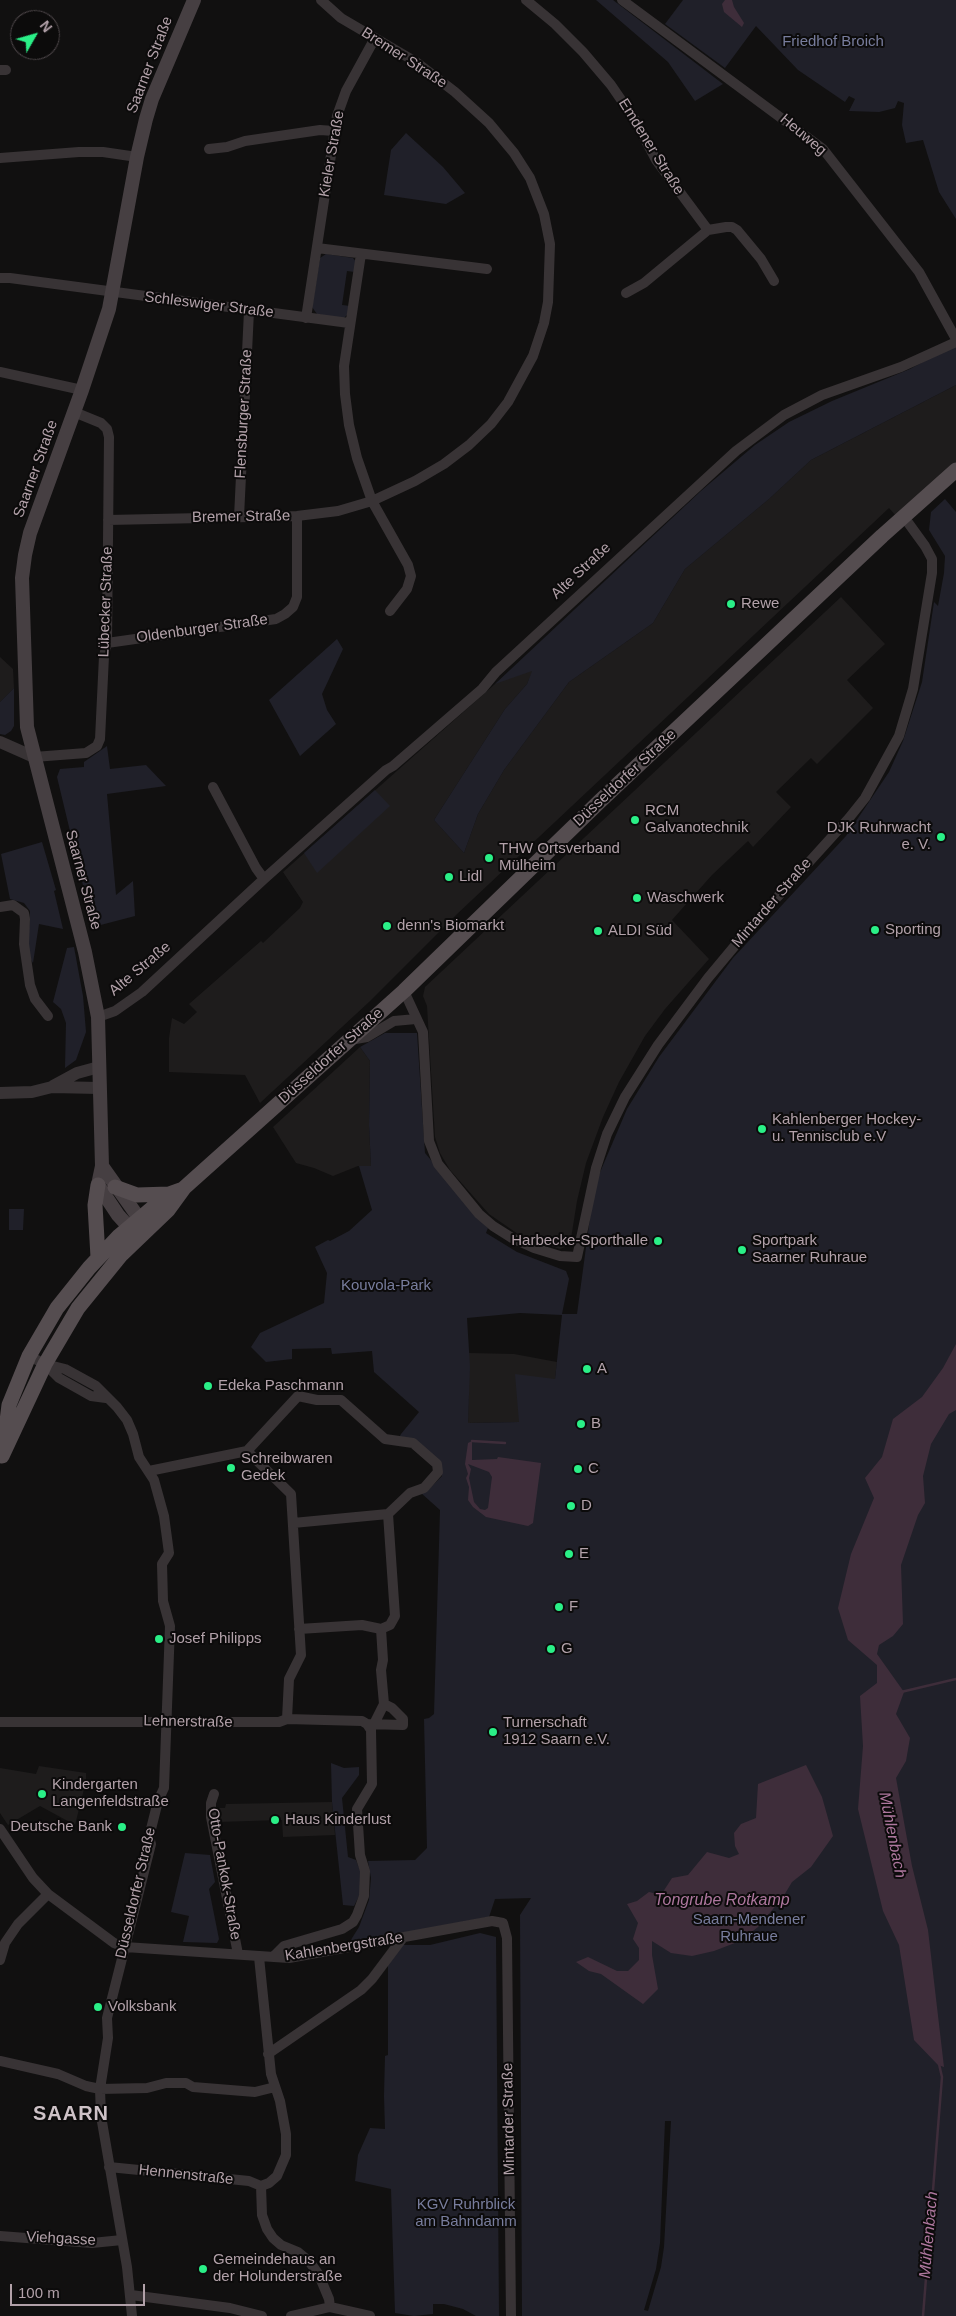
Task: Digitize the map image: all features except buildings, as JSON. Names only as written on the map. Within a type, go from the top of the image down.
[{"type":"main road","name":"Saarner Straße","points":[[98,1017],[86,952],[27,727],[22,578],[30,534],[103,332],[137,156],[152,100],[194,0]]},
{"type":"main road","name":"Düsseldorfer Straße","points":[[139,1229],[168,1210],[184,1188],[404,991],[599,802],[956,470]]},
{"type":"main road","points":[[98,1017],[102,1166],[95,1205],[98,1257]]},
{"type":"main road","points":[[102,1166],[139,1229]]},
{"type":"main road","points":[[98,1185],[115,1211],[139,1229]]},
{"type":"main road","points":[[115,1187],[137,1195],[169,1194]]},
{"type":"main road","name":"Düsseldorfer Straße","points":[[139,1229],[169,1194],[184,1188]]},
{"type":"main road","points":[[1,1461],[9,1405],[29,1356],[57,1308],[98,1257],[139,1229]]},
{"type":"main road","points":[[1,1461],[45,1364],[78,1308],[121,1255],[139,1229]]},
{"type":"street","name":"Bremer Straße","points":[[108,520],[297,516],[338,511],[372,501],[415,481],[444,464],[469,445],[491,424],[508,402],[533,356],[544,323],[548,302],[550,244],[544,214],[530,178],[514,153],[489,124],[455,92],[416,62],[341,18],[321,0]]},
{"type":"street","name":"Emdener Straße","points":[[526,0],[569,38],[611,85],[635,120],[665,174],[708,230]]},
{"type":"street","name":"Heuweg","points":[[622,0],[823,149],[919,272],[956,340]]},
{"type":"street","name":"Kieler Straße","points":[[306,318],[334,131],[342,100],[375,38]]},
{"type":"street","points":[[210,149],[228,147],[245,140],[320,130],[334,131]]},
{"type":"street","points":[[0,158],[79,152],[103,152],[137,156]]},
{"type":"street","points":[[626,293],[644,283],[708,230],[726,226],[737,230],[761,259],[774,281]]},
{"type":"street","points":[[316,248],[487,269]]},
{"type":"street","points":[[361,254],[344,366],[344,394],[353,442],[372,501],[408,565],[411,576],[407,589],[390,611]]},
{"type":"street","name":"Schleswiger Straße","points":[[0,278],[306,318]]},
{"type":"street","name":"Flensburger Straße","points":[[239,517],[249,311]]},
{"type":"street","points":[[306,318],[350,323]]},
{"type":"street","name":"Alte Straße","points":[[98,1017],[116,1011],[142,992],[386,770],[394,766],[482,689],[496,672],[736,451],[784,415],[822,395],[901,367],[956,340]]},
{"type":"street","points":[[0,372],[82,390]]},
{"type":"street","name":"Lübecker Straße","points":[[34,757],[57,757],[86,753],[97,746],[100,739],[104,656],[107,643],[109,437],[101,423],[74,412]]},
{"type":"street","name":"Oldenburger Straße","points":[[107,643],[276,619],[285,614],[292,607],[297,597],[297,516]]},
{"type":"street","name":"Mintarder Straße","points":[[416,1019],[423,1032],[428,1141],[438,1164],[479,1214],[493,1226],[512,1238],[534,1248],[560,1256],[577,1257],[589,1197],[607,1134],[636,1079],[708,978],[752,924],[865,798],[899,736],[913,689],[932,573],[932,559],[904,517]]},
{"type":"street","points":[[0,742],[34,757]]},
{"type":"street","points":[[213,787],[256,868],[264,879]]},
{"type":"street","points":[[4,906],[13,905],[24,913],[24,944],[30,985],[35,999],[48,1016]]},
{"type":"street","points":[[347,1041],[367,1037],[394,1021],[416,1019],[404,991]]},
{"type":"street","points":[[0,1093],[32,1092],[52,1087],[77,1073],[99,1067]]},
{"type":"street","points":[[52,1087],[99,1088]]},
{"type":"street","name":"Düsseldorfer Straße","points":[[29,1356],[45,1364],[59,1378],[91,1396],[106,1398],[117,1407],[127,1420],[139,1457],[149,1471],[164,1516],[169,1554],[162,1564],[163,1600],[170,1626],[164,1788],[158,1801],[149,1837],[151,1844],[107,2018],[108,2038],[100,2089],[101,2116],[131,2295],[132,2316]]},
{"type":"street","points":[[149,1471],[247,1451],[294,1398],[298,1396],[317,1400],[341,1400],[385,1439],[413,1443],[437,1464],[438,1472],[424,1488],[410,1493],[388,1514],[345,1520],[293,1523]]},
{"type":"street","points":[[247,1451],[291,1494],[301,1655],[289,1679],[287,1719]]},
{"type":"street","points":[[299,1629],[362,1625],[381,1629],[390,1625],[395,1616],[388,1514]]},
{"type":"street","points":[[273,1957],[284,1946],[342,1929],[353,1922],[364,1896],[365,1871],[360,1855],[357,1809],[372,1784],[371,1724],[384,1704],[381,1670],[383,1660],[381,1629]]},
{"type":"street","name":"Lehnerstraße","points":[[0,1722],[279,1722],[287,1719],[362,1721],[371,1724],[403,1725],[403,1719],[392,1708],[384,1704]]},
{"type":"street","name":"Otto-Pankok-Straße","points":[[214,1794],[210,1803],[211,1817],[238,1954]]},
{"type":"street","points":[[0,1829],[33,1878],[48,1894],[114,1943],[125,1947]]},
{"type":"street","points":[[0,1960],[5,1943],[18,1924],[48,1894]]},
{"type":"street","name":"Kahlenbergstraße","points":[[125,1947],[145,1950],[289,1958],[402,1939],[492,1921],[503,1923]]},
{"type":"street","name":"Mintarder Straße","points":[[503,1923],[507,1938],[511,2316]]},
{"type":"street","points":[[268,2054],[361,1990],[372,1979],[402,1939]]},
{"type":"street","points":[[259,1957],[268,2054],[271,2074],[285,2120],[286,2155],[276,2176],[269,2183],[261,2186],[262,2215],[266,2229],[272,2238],[281,2245],[298,2252],[309,2261],[319,2275],[329,2299],[330,2307]]},
{"type":"street","points":[[0,2061],[58,2074],[86,2086],[100,2089],[147,2088],[166,2083],[186,2083],[193,2087],[255,2092],[275,2087]]},
{"type":"street","name":"Hennenstraße","points":[[110,2167],[250,2181],[261,2186]]},
{"type":"street","name":"Viehgasse","points":[[0,2236],[92,2243],[122,2240]]},
{"type":"street","points":[[131,2295],[230,2308],[262,2316]]},
{"type":"street","points":[[291,2316],[330,2307],[370,2316]]},
{"type":"shaded area","points":[[956,385],[956,467],[896,516],[889,508],[456,915],[369,1002],[260,1103],[245,1075],[169,1072],[169,1038],[172,1018],[184,1024],[197,1012],[189,1004],[261,941],[263,943],[300,908],[303,902],[283,872],[495,684],[546,640],[527,684],[505,709],[434,820],[464,853],[478,814],[504,770],[569,682],[653,623],[685,569],[769,499],[811,460]]},
{"type":"shaded area","points":[[841,597],[885,644],[847,680],[873,708],[817,764],[811,758],[776,792],[791,807],[753,847],[748,841],[712,875],[672,920],[709,959],[665,1009],[645,1036],[619,1082],[603,1117],[586,1163],[577,1201],[570,1245],[560,1249],[518,1234],[489,1214],[450,1170],[440,1153],[435,1137],[427,1006],[423,996],[425,987]]},
{"type":"shaded area","points":[[0,657],[13,669],[14,688],[0,702]]},
{"type":"shaded area","points":[[360,1047],[370,1061],[369,1125],[371,1166],[358,1166],[333,1176],[296,1163],[273,1127]]},
{"type":"shaded area","points":[[469,1353],[514,1354],[557,1362],[555,1379],[519,1422],[468,1423]]},
{"type":"shaded area","name":"Kindergarten Langenfeldstraße","points":[[39,1766],[86,1773],[86,1781],[75,1825],[40,1806],[8,1825],[0,1813],[0,1768],[36,1774]]},
{"type":"shaded area","name":"Haus Kinderlust","points":[[332,1802],[335,1835],[283,1837],[282,1820],[217,1822],[216,1819],[217,1808],[225,1808],[226,1804]]},
{"type":"green space","points":[[596,0],[613,0],[723,84],[695,101],[668,62]]},
{"type":"green space","name":"Friedhof Broich","points":[[683,0],[956,0],[956,219],[939,192],[923,140],[906,143],[902,125],[904,103],[898,101],[895,108],[879,112],[849,111],[855,99],[849,96],[845,102],[798,70],[756,26],[725,68],[665,24]]},
{"type":"green space","points":[[406,133],[443,167],[465,193],[446,204],[384,195],[391,150]]},
{"type":"green space","points":[[326,254],[353,258],[357,263],[355,272],[347,271],[342,305],[350,306],[347,315],[343,319],[317,314],[312,307],[320,258]]},
{"type":"green space","points":[[956,344],[956,385],[811,460],[769,499],[685,569],[653,623],[569,682],[504,770],[478,814],[464,853],[434,820],[505,709],[527,684],[532,671],[495,684],[702,490],[755,445],[789,422],[832,401],[910,369]]},
{"type":"green space","points":[[945,499],[956,512],[956,2316],[522,2316],[520,1915],[531,1898],[495,1899],[489,1917],[349,1943],[359,1927],[369,1900],[371,1878],[368,1861],[415,1860],[427,1848],[424,1719],[434,1714],[440,1510],[421,1493],[427,1491],[442,1476],[441,1463],[399,1438],[419,1412],[374,1372],[372,1351],[332,1354],[331,1348],[292,1349],[292,1359],[266,1362],[251,1347],[260,1333],[324,1303],[327,1273],[315,1247],[349,1231],[372,1210],[359,1166],[371,1166],[369,1125],[370,1061],[360,1047],[385,1033],[417,1033],[425,1153],[488,1228],[486,1233],[517,1252],[566,1271],[569,1279],[562,1314],[577,1314],[592,1203],[598,1177],[627,1109],[659,1057],[733,958],[846,836],[889,772],[903,741],[922,682],[934,602],[938,606],[944,573],[945,556],[929,530],[931,512]],"holes":[[[520,1313],[562,1315],[555,1379],[515,1374],[519,1422],[468,1423],[470,1367],[467,1318]],[[665,2121],[671,2121],[664,2247],[661,2267],[648,2311],[644,2310],[656,2269],[660,2243]]]},
{"type":"green space","points":[[337,639],[343,649],[322,694],[327,710],[336,724],[300,756],[269,700]]},
{"type":"green space","points":[[14,688],[14,726],[5,735],[0,734],[0,702]]},
{"type":"green space","points":[[107,746],[110,769],[146,765],[166,786],[107,794],[116,895],[133,881],[135,916],[93,927],[57,777],[60,769],[84,767],[84,762]]},
{"type":"green space","points":[[375,790],[390,806],[317,873],[304,853]]},
{"type":"green space","points":[[42,842],[56,890],[54,891],[63,929],[39,924],[33,963],[28,946],[30,911],[24,903],[10,899],[1,854]]},
{"type":"green space","points":[[74,947],[83,996],[86,1032],[76,1060],[65,1068],[66,1023],[61,1009],[53,1002],[67,948]]},
{"type":"green space","points":[[9,1209],[24,1209],[23,1230],[9,1230]]},
{"type":"green space","points":[[331,1763],[344,1768],[359,1767],[359,1775],[342,1798],[348,1857],[356,1860],[361,1873],[360,1894],[354,1906],[343,1905],[332,1802]]},
{"type":"green space","points":[[185,1853],[210,1855],[215,1882],[209,1889],[219,1939],[217,1943],[183,1942],[189,1916],[171,1912]]},
{"type":"green space","name":"KGV Ruhrblick am Bahndamm","points":[[480,1933],[496,1937],[499,2316],[476,2316],[463,2309],[444,2304],[433,2304],[433,2314],[414,2316],[395,2313],[391,2189],[355,2181],[358,2155],[370,2128],[385,2129],[385,2056],[388,2055],[388,1963],[403,1945],[430,1945]]},
{"type":"water","points":[[725,0],[732,0],[744,23],[742,27],[724,12],[722,4]]},
{"type":"water","points":[[956,1344],[956,1410],[949,1414],[931,1444],[923,1476],[925,1503],[918,1515],[901,1565],[903,1624],[893,1636],[879,1645],[877,1654],[904,1692],[896,1714],[910,1738],[906,1761],[896,1778],[912,1866],[928,1930],[944,2067],[938,2065],[914,2040],[899,1945],[883,1911],[858,1809],[863,1746],[860,1696],[877,1683],[877,1665],[848,1640],[838,1608],[851,1554],[874,1498],[865,1478],[882,1457],[893,1419],[922,1397],[943,1368]]},
{"type":"water","points":[[472,1441],[472,1460],[497,1459],[498,1457],[541,1463],[533,1523],[528,1526],[486,1517],[473,1507],[468,1500],[469,1487],[466,1478],[468,1474],[465,1464],[468,1443]],"holes":[[[468,1464],[489,1472],[492,1477],[488,1508],[485,1510],[480,1509],[474,1502],[469,1478],[471,1469]]]},
{"type":"water","name":"Tongrube Rotkamp","points":[[806,1765],[822,1797],[833,1836],[811,1867],[792,1882],[783,1897],[758,1927],[740,1941],[714,1951],[692,1956],[671,1953],[652,1941],[652,1955],[658,1989],[643,2004],[601,1974],[589,1971],[576,1962],[588,1957],[617,1971],[628,1971],[639,1960],[639,1948],[633,1939],[638,1923],[627,1904],[637,1901],[649,1892],[661,1895],[672,1878],[688,1875],[707,1852],[729,1858],[739,1854],[735,1846],[734,1833],[741,1824],[756,1818],[758,1784]]},
{"type":"waterway","points":[[472,1441],[505,1443]]},
{"type":"waterway","points":[[901,1692],[956,1679]]},
{"type":"waterway","name":"Mühlenbach","points":[[923,2316],[942,2077],[939,2064]]},
{"type":"place","name":"Rewe","points":[[731,604]]},
{"type":"place","name":"RCM Galvanotechnik","points":[[635,820]]},
{"type":"place","name":"DJK Ruhrwacht e. V.","points":[[941,837]]},
{"type":"place","name":"THW Ortsverband Mülheim","points":[[489,858]]},
{"type":"place","name":"Lidl","points":[[449,877]]},
{"type":"place","name":"Waschwerk","points":[[637,898]]},
{"type":"place","name":"denn's Biomarkt","points":[[387,926]]},
{"type":"place","name":"Sporting","points":[[875,930]]},
{"type":"place","name":"ALDI Süd","points":[[598,931]]},
{"type":"place","name":"Kahlenberger Hockey- u. Tennisclub e.V","points":[[762,1129]]},
{"type":"place","name":"Harbecke-Sporthalle","points":[[658,1241]]},
{"type":"place","name":"Sportpark Saarner Ruhraue","points":[[742,1250]]},
{"type":"place","name":"A","points":[[587,1369]]},
{"type":"place","name":"Edeka Paschmann","points":[[208,1386]]},
{"type":"place","name":"B","points":[[581,1424]]},
{"type":"place","name":"Schreibwaren Gedek","points":[[231,1468]]},
{"type":"place","name":"C","points":[[578,1469]]},
{"type":"place","name":"D","points":[[571,1506]]},
{"type":"place","name":"E","points":[[569,1554]]},
{"type":"place","name":"F","points":[[559,1607]]},
{"type":"place","name":"Josef Philipps","points":[[159,1639]]},
{"type":"place","name":"G","points":[[551,1649]]},
{"type":"place","name":"Turnerschaft 1912 Saarn e.V.","points":[[493,1732]]},
{"type":"place","name":"Kindergarten Langenfeldstraße","points":[[42,1794]]},
{"type":"place","name":"Haus Kinderlust","points":[[275,1820]]},
{"type":"place","name":"Deutsche Bank","points":[[122,1827]]},
{"type":"place","name":"Volksbank","points":[[98,2007]]},
{"type":"place","name":"Gemeindehaus an der Holunderstraße","points":[[203,2269]]},
{"type":"district","name":"SAARN","points":[[71,2114]]},
{"type":"park label","name":"Kouvola-Park","points":[[386,1286]]},
{"type":"park label","name":"Saarn-Mendener Ruhraue","points":[[749,1928]]}]
